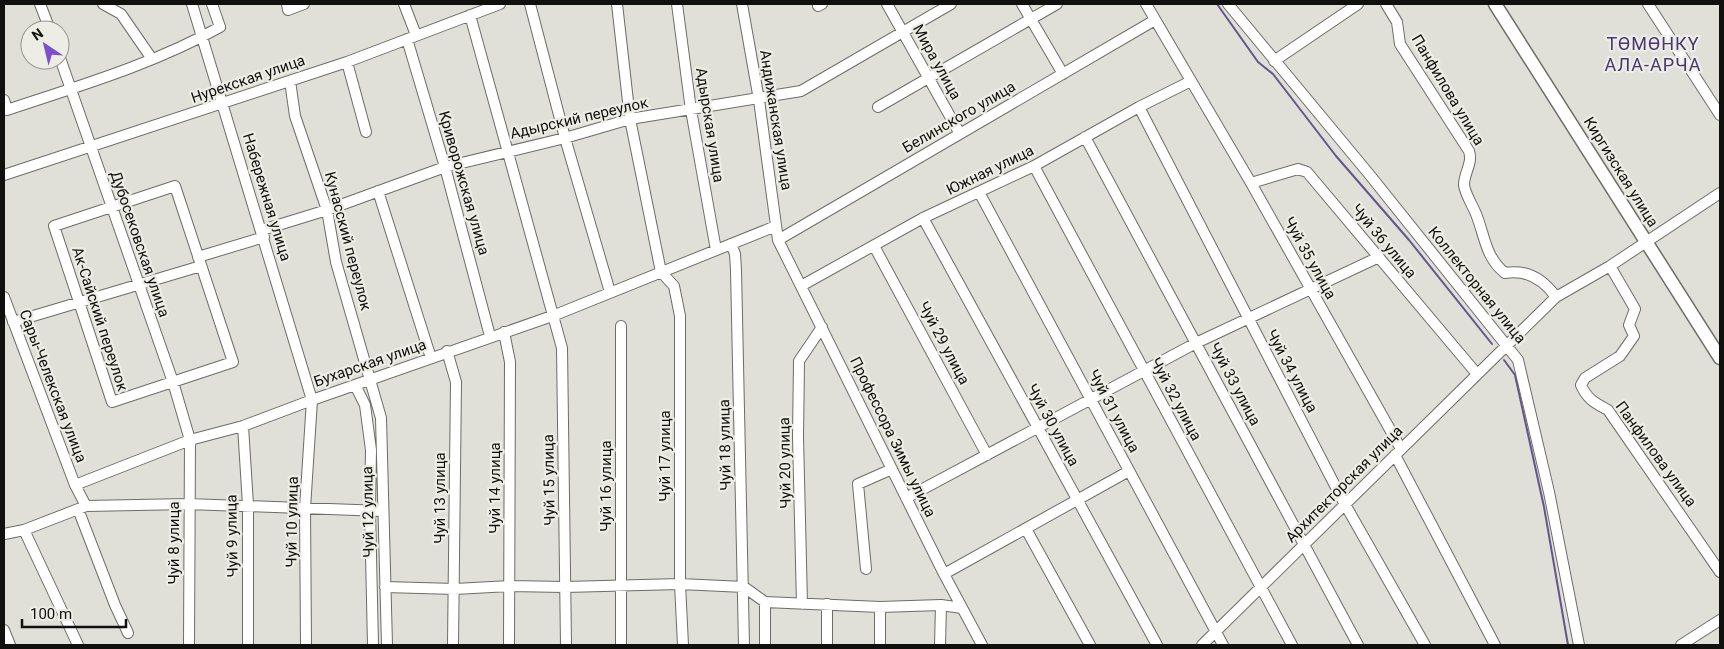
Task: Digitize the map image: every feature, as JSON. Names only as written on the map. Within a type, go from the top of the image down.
[{"type":"main road","name":"Киргизская улица","points":[[1495,4],[1720,358]]},
{"type":"street","points":[[40,4],[46,20]]},
{"type":"street","points":[[103,4],[121,14],[152,59]]},
{"type":"street","name":"Набережная улица","points":[[192,4],[263,233],[312,400]]},
{"type":"street","points":[[4,100],[7,110],[152,59],[201,37],[220,27],[212,4]]},
{"type":"street","points":[[287,4],[288,10],[304,4]]},
{"type":"street","name":"Криворожская улица","points":[[404,4],[490,336]]},
{"type":"street","name":"Нурекская улица","points":[[4,175],[347,62],[470,16],[479,8],[500,4]]},
{"type":"street","points":[[530,4],[565,138],[610,292]]},
{"type":"street","points":[[617,4],[630,118],[661,272]]},
{"type":"street","name":"Адырская улица","points":[[677,4],[691,110],[716,250]]},
{"type":"street","name":"Андижанская улица","points":[[742,4],[759,100],[778,240]]},
{"type":"street","name":"Мира улица","points":[[887,4],[960,134]]},
{"type":"street","name":"Адырский переулок","points":[[13,322],[139,284],[200,261],[263,233],[445,168],[509,150],[565,138],[630,118],[759,100],[801,91],[904,33],[951,4]]},
{"type":"street","points":[[1022,4],[1063,74]]},
{"type":"street","points":[[878,107],[1057,4]]},
{"type":"street","name":"Чуй 35 улица","points":[[1146,4],[1251,183],[1398,452],[1494,645]]},
{"type":"street","name":"Коллекторная улица","points":[[1228,4],[1370,174],[1518,360],[1549,492],[1579,645]]},
{"type":"street","points":[[1274,61],[1358,4]]},
{"type":"street","name":"Панфилова улица","points":[[1386,4],[1397,22],[1400,44],[1469,151],[1472,159],[1464,186],[1477,216],[1484,245],[1496,265],[1505,273],[1519,270],[1532,274],[1546,285],[1556,297]]},
{"type":"street","points":[[1648,4],[1720,115]]},
{"type":"street","name":"Чуй 15 улица","points":[[470,16],[555,315],[562,348],[566,645]]},
{"type":"street","name":"Белинского улица","points":[[778,240],[1156,20]]},
{"type":"street","points":[[347,62],[366,132]]},
{"type":"street","name":"Дубосековская улица","points":[[64,70],[173,382],[190,440]]},
{"type":"street","name":"Кунасский переулок","points":[[290,81],[295,116],[327,210],[336,262],[371,379]]},
{"type":"street","name":"Южная улица","points":[[801,286],[923,218],[1034,166],[1192,81]]},
{"type":"street","name":"Чуй 34 улица","points":[[1139,108],[1248,319],[1346,503],[1425,645]]},
{"type":"street","name":"Чуй 33 улица","points":[[1085,137],[1358,645]]},
{"type":"street","name":"Чуй 32 улица","points":[[1034,166],[1292,645]]},
{"type":"street","name":"Чуй 36 улица","points":[[1251,183],[1303,169],[1477,374]]},
{"type":"street","name":"Ак-Сайский переулок","points":[[175,186],[233,362],[112,402],[54,226],[112,209],[175,186]]},
{"type":"street","points":[[378,191],[430,358]]},
{"type":"street","name":"Чуй 31 улица","points":[[979,192],[1223,645]]},
{"type":"street","name":"Архитекторская улица","points":[[1202,645],[1506,344],[1556,297],[1610,266],[1720,193]]},
{"type":"street","name":"Чуй 30 улица","points":[[923,218],[1157,645]]},
{"type":"street","name":"Бухарская улица","points":[[75,485],[190,440],[243,426],[490,336],[555,315],[776,226]]},
{"type":"street","name":"Профессора Зимы улица","points":[[778,240],[944,574],[982,645]]},
{"type":"street","name":"Чуй 18 улица","points":[[731,244],[736,270],[744,645]]},
{"type":"street","name":"Чуй 29 улица","points":[[874,246],[987,455]]},
{"type":"street","points":[[906,498],[1196,343],[1379,257]]},
{"type":"street","name":"Панфилова улица","points":[[1610,266],[1634,309],[1629,325],[1634,336],[1620,356],[1585,378],[1581,385],[1592,402],[1608,410],[1720,572]]},
{"type":"street","name":"Чуй 17 улица","points":[[661,272],[674,286],[680,316],[680,584],[682,645]]},
{"type":"street","name":"Сары-Челекская улица","points":[[4,297],[75,485]]},
{"type":"street","name":"Чуй 16 улица","points":[[621,645],[622,326]]},
{"type":"street","name":"Чуй 20 улица","points":[[802,604],[798,437],[799,361],[822,327]]},
{"type":"street","name":"Чуй 14 улица","points":[[504,332],[510,362],[509,645]]},
{"type":"street","name":"Чуй 13 улица","points":[[448,352],[456,382],[453,645]]},
{"type":"street","name":"Чуй 12 улица","points":[[371,379],[381,418],[387,645]]},
{"type":"street","points":[[355,385],[365,405],[371,450],[370,510],[373,645]]},
{"type":"street","name":"Чуй 10 улица","points":[[306,645],[306,508],[312,400]]},
{"type":"street","name":"Чуй 9 улица","points":[[243,426],[248,505],[248,645]]},
{"type":"street","name":"Чуй 8 улица","points":[[189,645],[188,504],[190,440]]},
{"type":"street","points":[[866,569],[858,484],[892,469]]},
{"type":"street","points":[[944,574],[1129,471]]},
{"type":"street","points":[[75,485],[115,605],[128,633]]},
{"type":"street","points":[[4,534],[24,530],[82,508],[188,504],[383,511]]},
{"type":"street","points":[[1026,529],[1090,645]]},
{"type":"street","points":[[24,530],[78,645]]},
{"type":"street","points":[[385,587],[455,589],[510,586],[565,587],[680,584],[744,587],[765,602],[880,607],[941,605],[962,608]]},
{"type":"street","points":[[765,602],[765,645]]},
{"type":"street","points":[[828,604],[828,645]]},
{"type":"street","points":[[940,645],[941,605]]},
{"type":"street","points":[[880,607],[880,645]]},
{"type":"street","points":[[1681,645],[1720,620]]},
{"type":"street","points":[[4,630],[10,645]]},
{"type":"waterway","points":[[1217,4],[1258,62],[1273,74],[1336,156],[1409,240],[1492,344]]},
{"type":"waterway","points":[[1504,360],[1515,375],[1544,507],[1568,645]]},
{"type":"district","name":"ТӨМӨНКҮ АЛА-АРЧА","points":[[1653,54]]}]
